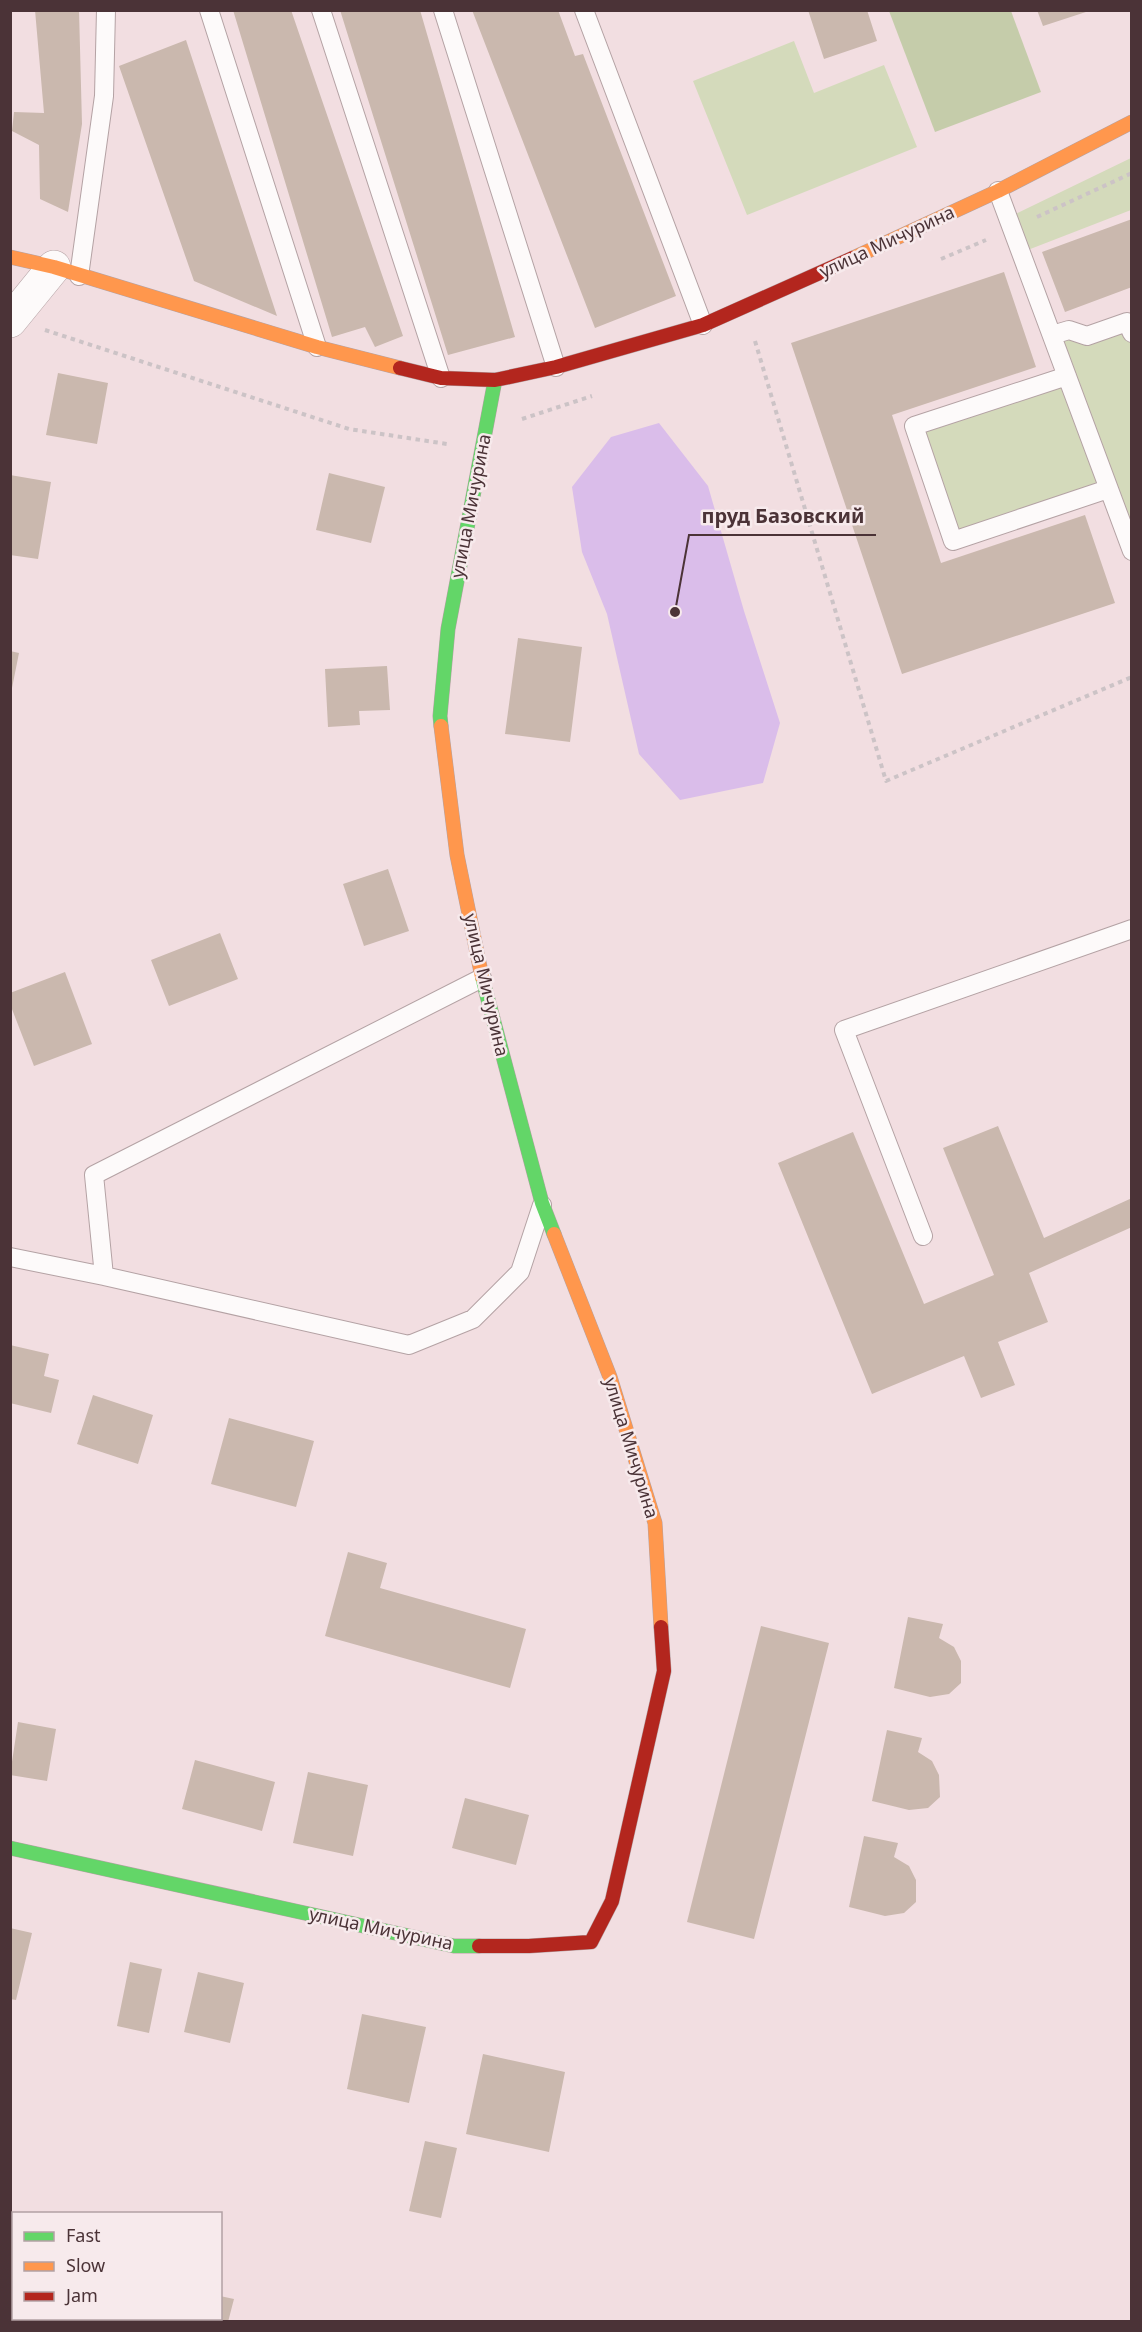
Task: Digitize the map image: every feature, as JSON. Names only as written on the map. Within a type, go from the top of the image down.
[{"type":"street","name":"улица Мичурина","points":[[10,257],[317,347],[441,378],[495,380],[556,367],[703,325],[998,191],[1131,122]]},
{"type":"street","points":[[10,321],[66,272]]},
{"type":"street","name":"улица Мичурина","points":[[10,1848],[454,1946],[529,1946],[591,1942],[612,1901],[664,1671],[655,1523],[610,1377],[542,1203],[482,978],[457,855],[440,716],[448,629],[495,380]]},
{"type":"lane","points":[[66,272],[104,96],[106,10]]},
{"type":"lane","points":[[209,10],[317,347]]},
{"type":"lane","points":[[321,10],[441,378]]},
{"type":"lane","points":[[443,10],[556,367]]},
{"type":"lane","points":[[584,10],[703,325]]},
{"type":"lane","points":[[998,191],[1131,551]]},
{"type":"lane","points":[[1052,335],[1069,330],[1087,336],[1127,322],[1131,333]]},
{"type":"lane","points":[[1067,376],[914,426],[953,541],[1108,489]]},
{"type":"lane","points":[[923,1236],[844,1030],[1131,929]]},
{"type":"lane","points":[[104,1276],[94,1175],[482,978]]},
{"type":"lane","points":[[10,1257],[409,1345],[473,1319],[520,1272],[542,1203]]},
{"type":"green space","points":[[889,11],[1011,11],[1041,92],[935,132]]},
{"type":"green space","points":[[794,41],[814,93],[884,65],[917,147],[747,215],[693,81]]},
{"type":"green space","points":[[1131,158],[1131,210],[1020,253],[1007,218]]},
{"type":"green space","points":[[1127,322],[1132,333],[1131,551],[1108,489],[953,541],[914,426],[1066,377],[1052,335]]},
{"type":"shaded area","points":[[659,423],[708,486],[744,611],[780,723],[763,783],[680,800],[639,754],[607,614],[582,552],[572,487],[611,437]]},
{"type":"building","points":[[35,10],[79,10],[82,124],[68,212],[40,199],[39,145],[12,131],[14,112],[44,113]]},
{"type":"building","points":[[233,10],[291,10],[403,336],[375,347],[365,327],[332,337]]},
{"type":"building","points":[[340,10],[420,10],[515,337],[448,355]]},
{"type":"building","points":[[472,10],[558,10],[575,56],[583,54],[676,296],[595,328]]},
{"type":"building","points":[[808,10],[867,10],[877,41],[824,59]]},
{"type":"building","points":[[1037,10],[1089,10],[1089,11],[1043,26]]},
{"type":"building","points":[[186,40],[277,316],[194,281],[119,66]]},
{"type":"building","points":[[1132,219],[1132,287],[1065,312],[1042,252]]},
{"type":"building","points":[[1004,272],[1036,367],[892,415],[941,563],[1085,515],[1115,603],[902,674],[791,343]]},
{"type":"building","points":[[58,373],[108,383],[97,444],[46,435]]},
{"type":"building","points":[[329,473],[385,487],[371,543],[316,530]]},
{"type":"building","points":[[10,475],[51,482],[38,559],[10,555]]},
{"type":"building","points":[[518,638],[582,647],[570,742],[505,734]]},
{"type":"building","points":[[10,651],[19,653],[12,688],[10,688]]},
{"type":"building","points":[[387,666],[390,710],[359,711],[360,725],[328,727],[325,669]]},
{"type":"building","points":[[388,869],[409,931],[364,946],[343,884]]},
{"type":"building","points":[[220,933],[238,979],[169,1006],[151,960]]},
{"type":"building","points":[[65,972],[92,1044],[34,1066],[10,1004],[10,993]]},
{"type":"building","points":[[998,1126],[1044,1238],[1132,1198],[1132,1227],[1029,1273],[1048,1322],[998,1342],[1015,1385],[981,1398],[964,1356],[872,1394],[778,1163],[853,1132],[924,1304],[994,1275],[943,1148]]},
{"type":"building","points":[[10,1345],[49,1354],[44,1376],[59,1380],[51,1413],[10,1403]]},
{"type":"building","points":[[93,1395],[153,1415],[138,1464],[77,1444]]},
{"type":"building","points":[[229,1418],[314,1441],[296,1507],[211,1484]]},
{"type":"building","points":[[348,1552],[387,1563],[380,1588],[526,1629],[510,1688],[325,1636]]},
{"type":"building","points":[[908,1617],[943,1624],[939,1638],[954,1647],[961,1661],[961,1683],[949,1694],[930,1697],[894,1688]]},
{"type":"building","points":[[761,1626],[829,1643],[754,1939],[687,1922]]},
{"type":"building","points":[[18,1722],[56,1729],[47,1781],[10,1775]]},
{"type":"building","points":[[887,1730],[922,1738],[918,1752],[932,1761],[939,1775],[940,1797],[928,1808],[909,1810],[872,1801]]},
{"type":"building","points":[[195,1760],[275,1782],[262,1831],[182,1809]]},
{"type":"building","points":[[308,1772],[368,1785],[353,1856],[293,1843]]},
{"type":"building","points":[[465,1798],[529,1815],[516,1865],[452,1848]]},
{"type":"building","points":[[864,1836],[898,1843],[894,1857],[909,1866],[916,1880],[916,1902],[904,1913],[885,1916],[849,1907]]},
{"type":"building","points":[[10,1928],[32,1933],[16,2000],[10,1999]]},
{"type":"building","points":[[130,1962],[162,1969],[149,2033],[117,2026]]},
{"type":"building","points":[[198,1972],[244,1983],[230,2043],[184,2032]]},
{"type":"building","points":[[362,2014],[426,2027],[409,2103],[347,2089]]},
{"type":"building","points":[[483,2054],[565,2072],[549,2152],[466,2134]]},
{"type":"building","points":[[425,2141],[457,2148],[441,2218],[409,2211]]},
{"type":"building","points":[[222,2296],[234,2299],[228,2322],[157,2322],[158,2320],[222,2320]]},
{"type":"traffic: fast","points":[[441,726],[448,629],[495,380]]},
{"type":"traffic: fast","points":[[482,977],[542,1203],[554,1234]]},
{"type":"traffic: fast","points":[[10,1848],[454,1946],[479,1946]]},
{"type":"traffic: slow","points":[[853,258],[998,191],[1132,122]]},
{"type":"traffic: slow","points":[[10,257],[54,267],[317,347],[400,368]]},
{"type":"traffic: slow","points":[[441,726],[457,855],[482,977]]},
{"type":"traffic: slow","points":[[554,1234],[610,1377],[655,1523],[661,1627]]},
{"type":"traffic: jam","points":[[400,368],[441,378],[495,380],[556,367],[703,325],[853,258]]},
{"type":"traffic: jam","points":[[479,1946],[591,1942],[612,1901],[664,1671],[661,1627]]},
{"type":"place","name":"пруд Базовский","points":[[675,612]]}]
